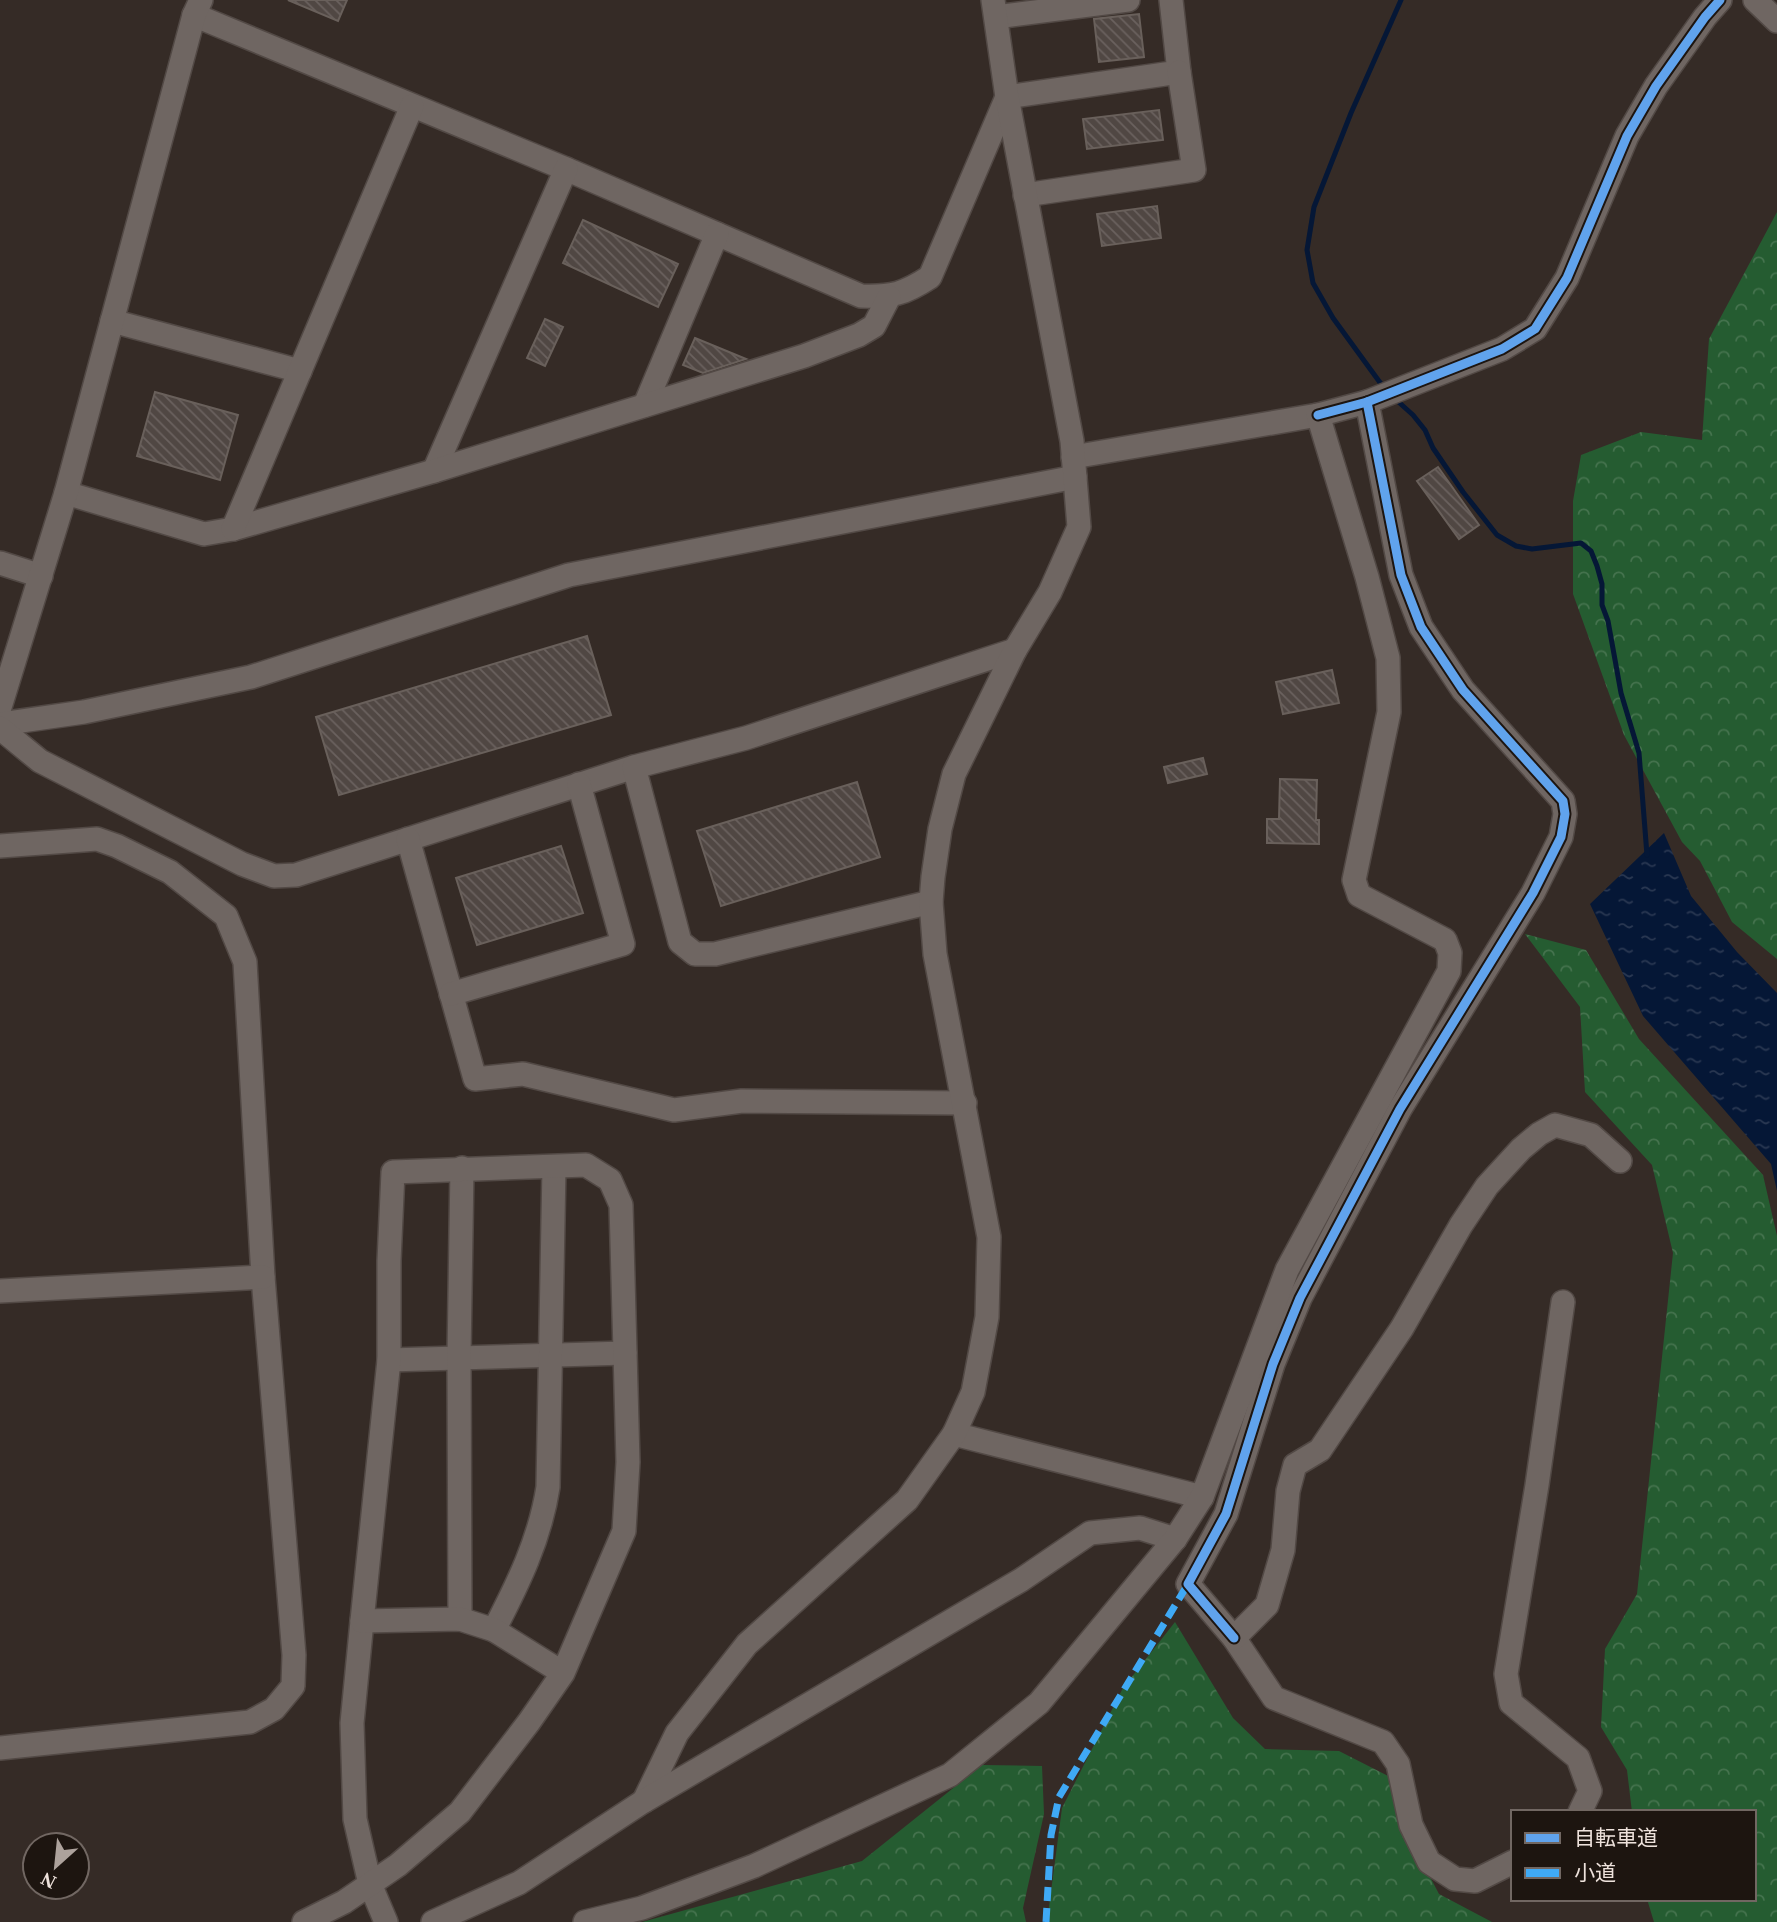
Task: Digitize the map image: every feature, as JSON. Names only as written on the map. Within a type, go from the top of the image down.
[{"type":"street","points":[[644,1801],[677,1733],[747,1644],[907,1500],[954,1434],[973,1392],[987,1304],[989,1237],[935,954],[931,902],[940,829],[954,774],[1015,650],[1050,592],[1079,527],[1074,467],[1007,97],[995,8],[1128,0]]},
{"type":"street","points":[[1026,195],[1194,170],[1171,0]]},
{"type":"street","points":[[0,726],[84,712],[251,677],[569,575],[1318,415],[1367,402],[1502,349],[1535,329],[1567,278],[1628,136],[1656,86],[1720,0]]},
{"type":"street","points":[[1755,0],[1777,20]]},
{"type":"street","points":[[0,707],[66,493],[198,8],[412,106],[861,296],[889,297],[908,291],[930,277],[1007,97]]},
{"type":"street","points":[[1007,97],[1179,72]]},
{"type":"street","points":[[233,529],[412,106]]},
{"type":"street","points":[[434,471],[566,169]]},
{"type":"street","points":[[645,405],[717,234]]},
{"type":"street","points":[[66,493],[204,534],[233,529],[434,471],[804,356],[859,335],[874,326],[889,297]]},
{"type":"street","points":[[112,321],[300,371]]},
{"type":"street","points":[[1367,402],[1401,575],[1421,627],[1463,690],[1563,801],[1565,825],[1533,893],[1400,1109],[1300,1298],[1273,1364],[1226,1514],[1188,1584],[1234,1638],[1274,1698],[1383,1742],[1398,1764],[1411,1825],[1429,1862],[1455,1879],[1475,1881],[1511,1863]]},
{"type":"street","points":[[585,1922],[642,1908],[754,1866],[950,1775],[1039,1703],[1175,1539],[1202,1497],[1287,1270],[1449,971],[1450,953],[1445,940],[1359,895],[1354,880],[1389,712],[1388,658],[1367,577],[1318,415]]},
{"type":"street","points":[[0,563],[41,576]]},
{"type":"street","points":[[0,726],[40,761],[242,864],[274,876],[296,875],[634,767],[746,738],[1015,650]]},
{"type":"street","points":[[634,767],[680,942],[695,954],[715,954],[931,902]]},
{"type":"street","points":[[452,995],[623,944],[579,784]]},
{"type":"street","points":[[0,846],[97,839],[117,846],[170,872],[226,915],[245,962],[263,1277],[294,1655],[292,1686],[274,1709],[250,1722],[0,1748]]},
{"type":"street","points":[[408,839],[475,1079],[523,1074],[674,1110],[743,1101],[965,1103]]},
{"type":"street","points":[[1234,1638],[1267,1605],[1283,1550],[1287,1491],[1295,1465],[1320,1450],[1402,1328],[1461,1225],[1487,1186],[1521,1149],[1555,1125],[1591,1135],[1620,1161]]},
{"type":"street","points":[[304,1922],[344,1902],[370,1884],[398,1865],[460,1812],[563,1673],[624,1531],[628,1462],[621,1205],[610,1180],[586,1165],[393,1172],[389,1261],[389,1360],[352,1723],[355,1819],[370,1884],[386,1922]]},
{"type":"street","points":[[494,1630],[520,1580],[543,1517],[548,1487],[554,1167]]},
{"type":"street","points":[[460,1619],[459,1356],[462,1168]]},
{"type":"street","points":[[0,1291],[263,1277]]},
{"type":"street","points":[[1563,1302],[1506,1674],[1511,1703],[1578,1758],[1590,1791],[1581,1810]]},
{"type":"street","points":[[389,1360],[625,1353]]},
{"type":"street","points":[[954,1434],[1202,1497]]},
{"type":"street","points":[[433,1922],[519,1883],[644,1801],[1021,1580],[1090,1533],[1140,1528],[1175,1539]]},
{"type":"street","points":[[362,1621],[460,1619],[494,1630],[563,1673]]},
{"type":"green space","points":[[1777,212],[1777,959],[1732,922],[1700,861],[1682,842],[1624,735],[1573,594],[1573,501],[1581,455],[1641,432],[1702,440],[1709,339]]},
{"type":"green space","points":[[1525,934],[1586,950],[1639,1039],[1763,1175],[1777,1236],[1777,1922],[1654,1922],[1648,1901],[1756,1901],[1756,1810],[1632,1810],[1627,1770],[1601,1727],[1605,1649],[1637,1594],[1673,1253],[1652,1165],[1585,1092],[1580,1007]]},
{"type":"green space","points":[[1175,1622],[1233,1718],[1265,1749],[1339,1751],[1396,1780],[1407,1833],[1439,1894],[1492,1922],[1047,1922],[1062,1808],[1123,1688]]},
{"type":"green space","points":[[982,1765],[1042,1766],[1044,1814],[1023,1908],[1026,1922],[642,1922],[862,1861]]},
{"type":"water","points":[[1664,833],[1691,896],[1737,952],[1777,993],[1777,1191],[1771,1164],[1643,1016],[1590,904]]},
{"type":"building","points":[[288,0],[347,0],[338,21]]},
{"type":"building","points":[[1139,14],[1144,57],[1099,62],[1094,19]]},
{"type":"building","points":[[1159,110],[1163,140],[1087,149],[1083,119]]},
{"type":"building","points":[[1157,206],[1161,238],[1102,246],[1097,214]]},
{"type":"building","points":[[583,220],[678,264],[658,307],[563,263]]},
{"type":"building","points":[[545,319],[563,327],[545,366],[527,358]]},
{"type":"building","points":[[695,338],[746,359],[703,373],[683,365]]},
{"type":"building","points":[[155,392],[238,415],[220,480],[137,456]]},
{"type":"building","points":[[1438,467],[1479,525],[1459,539],[1417,481]]},
{"type":"building","points":[[587,636],[611,715],[339,795],[316,717]]},
{"type":"building","points":[[1332,670],[1339,703],[1283,714],[1276,682]]},
{"type":"building","points":[[1203,758],[1207,774],[1168,783],[1164,767]]},
{"type":"building","points":[[1280,779],[1317,780],[1316,820],[1319,820],[1319,844],[1267,843],[1267,819],[1279,819]]},
{"type":"building","points":[[857,782],[880,857],[721,906],[697,831]]},
{"type":"building","points":[[561,846],[583,913],[477,945],[456,878]]},
{"type":"waterway","points":[[1384,388],[1333,318],[1313,283],[1307,250],[1314,207],[1351,113],[1401,0]]},
{"type":"waterway","points":[[1393,397],[1425,430],[1433,448],[1463,492],[1497,535],[1516,546],[1532,549],[1581,543],[1591,551],[1602,584],[1602,605],[1608,621],[1621,693],[1639,753],[1647,855]]},
{"type":"marked path","points":[[1046,1922],[1051,1835],[1059,1797],[1188,1584]]},
{"type":"cycle path","points":[[1318,415],[1367,402],[1502,349],[1535,329],[1567,278],[1627,136],[1656,86],[1720,0]]},
{"type":"cycle path","points":[[1234,1638],[1188,1584],[1226,1514],[1273,1364],[1300,1298],[1400,1109],[1533,893],[1561,837],[1565,814],[1563,801],[1463,690],[1421,627],[1401,575],[1367,402]]}]
